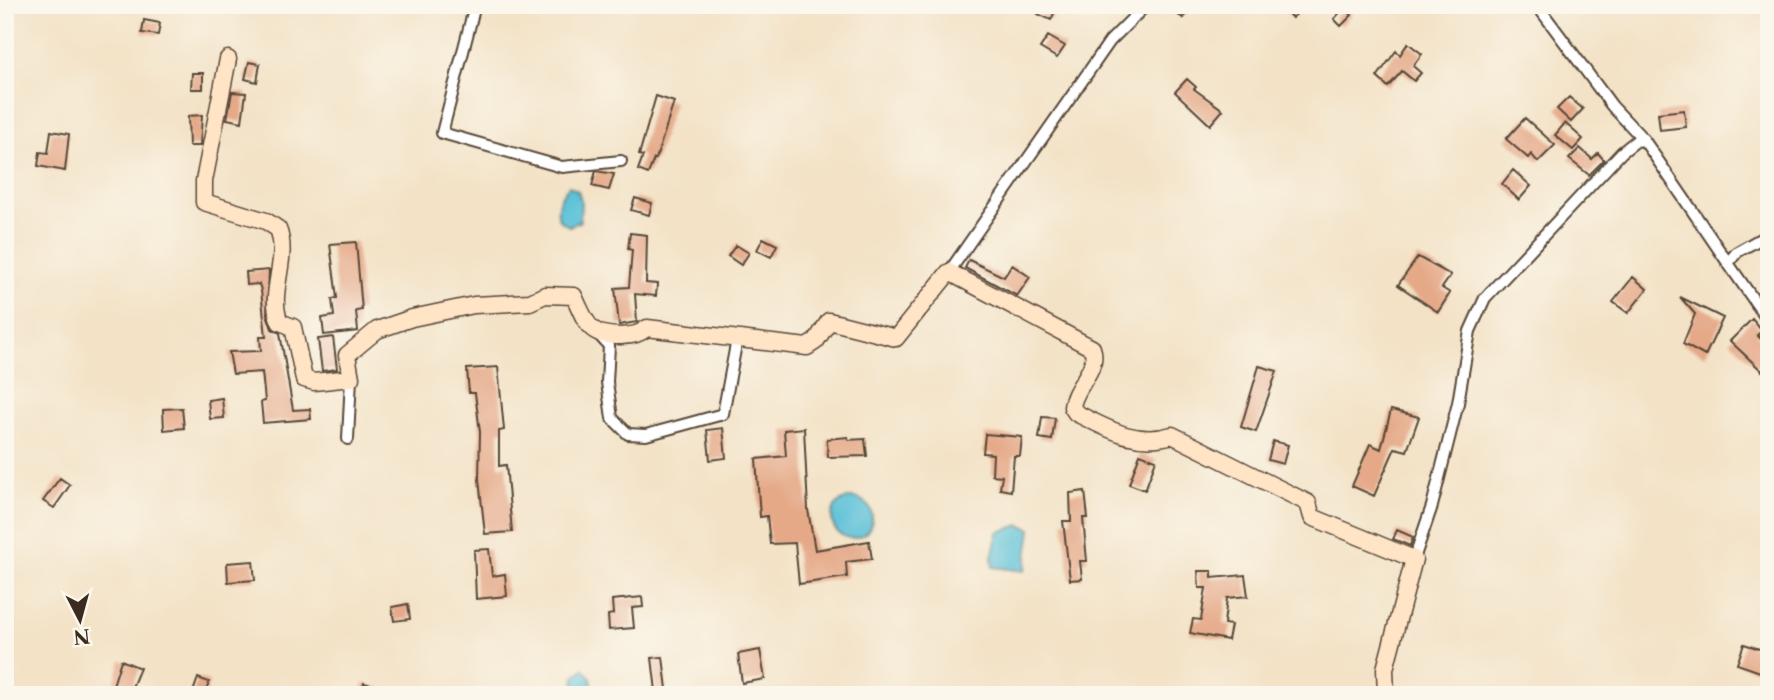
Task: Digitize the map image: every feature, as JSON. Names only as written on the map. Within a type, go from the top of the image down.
[{"type":"main road","points":[[228,59],[204,181],[204,202],[266,221],[278,229],[282,247],[277,315],[280,322],[293,327],[304,379],[314,382],[351,379],[348,355],[377,330],[412,318],[474,305],[530,302],[545,295],[574,296],[589,328],[600,335],[638,335],[647,328],[807,347],[816,341],[829,321],[896,338],[949,272],[1092,348],[1094,362],[1073,397],[1072,407],[1076,413],[1137,440],[1157,440],[1172,435],[1308,503],[1312,517],[1414,559],[1385,669],[1386,695]]},
{"type":"street","points":[[475,5],[442,133],[562,167],[621,161]]},
{"type":"street","points":[[949,272],[1110,41],[1146,5]]},
{"type":"street","points":[[1537,5],[1612,106],[1644,140],[1769,321]]},
{"type":"street","points":[[1414,559],[1432,506],[1458,403],[1470,331],[1485,298],[1622,152],[1636,141],[1644,140]]},
{"type":"street","points":[[1728,262],[1737,253],[1769,233]]},
{"type":"street","points":[[600,335],[608,346],[607,382],[612,418],[628,434],[646,435],[723,414],[737,339]]},
{"type":"street","points":[[348,439],[351,379]]},
{"type":"water","points":[[569,186],[578,191],[581,200],[580,221],[569,226],[559,220],[558,206]]},
{"type":"water","points":[[852,498],[860,499],[866,504],[871,510],[871,526],[866,532],[860,537],[852,538],[844,537],[838,532],[833,526],[832,518],[833,510],[838,504],[844,499]]},
{"type":"water","points":[[1020,525],[1031,529],[1025,571],[993,567],[992,557],[998,532]]},
{"type":"water","points":[[584,669],[591,678],[593,695],[574,695],[575,676]]},
{"type":"building","points":[[1042,5],[1058,5],[1051,20],[1038,14]]},
{"type":"building","points":[[1164,5],[1192,5],[1183,18]]},
{"type":"building","points":[[1281,5],[1306,5],[1292,18]]},
{"type":"building","points":[[1344,8],[1352,15],[1341,26],[1334,19]]},
{"type":"building","points":[[144,20],[160,23],[158,35],[142,33]]},
{"type":"building","points":[[1048,36],[1065,46],[1057,58],[1040,48]]},
{"type":"building","points":[[1408,43],[1422,54],[1413,66],[1421,73],[1414,81],[1402,71],[1388,87],[1377,77],[1396,51],[1400,55]]},
{"type":"building","points":[[249,62],[260,64],[257,82],[245,79]]},
{"type":"building","points":[[192,73],[203,73],[203,89],[191,89]]},
{"type":"building","points":[[1187,79],[1196,87],[1194,89],[1223,110],[1210,125],[1175,92]]},
{"type":"building","points":[[232,92],[246,93],[242,122],[227,119]]},
{"type":"building","points":[[656,96],[674,102],[656,159],[648,174],[638,170],[643,156],[639,155]]},
{"type":"building","points":[[1569,97],[1583,109],[1571,122],[1557,109]]},
{"type":"building","points":[[1684,110],[1686,127],[1660,130],[1658,113]]},
{"type":"building","points":[[202,115],[200,146],[189,146],[188,116]]},
{"type":"building","points":[[1525,118],[1555,145],[1538,162],[1531,154],[1528,158],[1506,139]]},
{"type":"building","points":[[1565,123],[1583,139],[1573,150],[1555,135]]},
{"type":"building","points":[[51,131],[69,134],[65,171],[38,166],[40,152],[48,153]]},
{"type":"building","points":[[1580,148],[1592,159],[1598,153],[1604,160],[1589,175],[1569,159]]},
{"type":"building","points":[[1513,170],[1531,186],[1519,200],[1502,184]]},
{"type":"building","points":[[596,171],[614,174],[609,190],[592,186]]},
{"type":"building","points":[[635,198],[652,203],[649,215],[631,210]]},
{"type":"building","points":[[630,233],[647,235],[646,283],[657,284],[656,296],[635,294],[637,322],[619,325],[615,288],[629,287],[632,250],[628,249]]},
{"type":"building","points":[[763,238],[777,245],[771,257],[757,250]]},
{"type":"building","points":[[356,242],[362,310],[356,311],[358,331],[324,335],[322,318],[334,316],[332,299],[337,298],[330,244]]},
{"type":"building","points":[[736,245],[749,253],[741,265],[728,256]]},
{"type":"building","points":[[1418,257],[1451,275],[1442,288],[1450,293],[1438,312],[1398,285]]},
{"type":"building","points":[[969,260],[1004,277],[1012,265],[1030,277],[1017,296],[965,268]]},
{"type":"building","points":[[269,270],[267,314],[272,329],[280,333],[293,410],[310,409],[311,419],[263,423],[261,402],[265,401],[262,372],[233,374],[229,352],[261,351],[260,337],[266,337],[261,290],[259,284],[247,285],[246,272]]},
{"type":"building","points":[[1633,277],[1647,289],[1628,313],[1613,302]]},
{"type":"building","points":[[1680,297],[1723,318],[1705,356],[1683,344],[1695,314]]},
{"type":"building","points":[[1752,319],[1762,331],[1757,335],[1769,347],[1769,364],[1762,371],[1730,341]]},
{"type":"building","points":[[333,337],[337,369],[322,371],[318,339]]},
{"type":"building","points":[[1259,366],[1277,371],[1256,432],[1241,427]]},
{"type":"building","points":[[498,367],[504,430],[499,431],[499,466],[506,465],[512,532],[485,534],[479,479],[480,432],[475,393],[469,393],[467,369]]},
{"type":"building","points":[[222,398],[224,418],[210,419],[208,400]]},
{"type":"building","points":[[182,408],[184,428],[164,430],[163,409]]},
{"type":"building","points":[[1391,410],[1419,417],[1407,451],[1395,448],[1374,496],[1352,486],[1370,444],[1381,449]]},
{"type":"building","points":[[1042,417],[1055,418],[1052,440],[1039,438]]},
{"type":"building","points":[[723,428],[726,458],[710,460],[707,430]]},
{"type":"building","points":[[804,428],[808,510],[815,550],[869,541],[872,559],[846,562],[847,577],[799,584],[795,543],[770,544],[767,516],[760,517],[756,459],[786,456],[784,430]]},
{"type":"building","points":[[985,434],[1022,437],[1020,456],[1014,456],[1011,491],[1000,489],[1002,476],[992,475],[993,454],[983,453]]},
{"type":"building","points":[[848,437],[848,440],[865,439],[867,456],[828,457],[827,439]]},
{"type":"building","points":[[1273,441],[1288,445],[1283,464],[1268,460]]},
{"type":"building","points":[[1140,454],[1156,460],[1145,490],[1129,484]]},
{"type":"building","points":[[60,478],[70,485],[54,508],[43,501]]},
{"type":"building","points":[[1085,491],[1088,518],[1083,518],[1087,561],[1080,561],[1082,579],[1070,580],[1063,521],[1071,521],[1070,493]]},
{"type":"building","points":[[1397,530],[1413,537],[1410,546],[1393,539]]},
{"type":"building","points":[[489,549],[492,576],[505,574],[507,596],[476,599],[474,550]]},
{"type":"building","points":[[253,561],[255,580],[228,582],[227,563]]},
{"type":"building","points":[[1198,571],[1212,571],[1212,578],[1245,575],[1248,596],[1227,598],[1224,624],[1231,625],[1228,640],[1190,633],[1193,619],[1201,620],[1206,588],[1199,588]]},
{"type":"building","points":[[642,597],[643,607],[632,608],[634,628],[609,630],[608,615],[613,614],[612,600]]},
{"type":"building","points":[[408,604],[410,619],[394,621],[392,607]]},
{"type":"building","points":[[1744,644],[1769,652],[1769,675],[1737,664]]},
{"type":"building","points":[[760,650],[765,679],[742,683],[738,654]]},
{"type":"building","points":[[663,657],[667,689],[656,691],[652,658]]},
{"type":"building","points":[[121,660],[140,668],[130,692],[127,690],[126,695],[110,695]]},
{"type":"building","points":[[198,678],[209,682],[205,695],[193,692]]},
{"type":"building","points":[[364,683],[393,692],[392,695],[360,695]]}]
